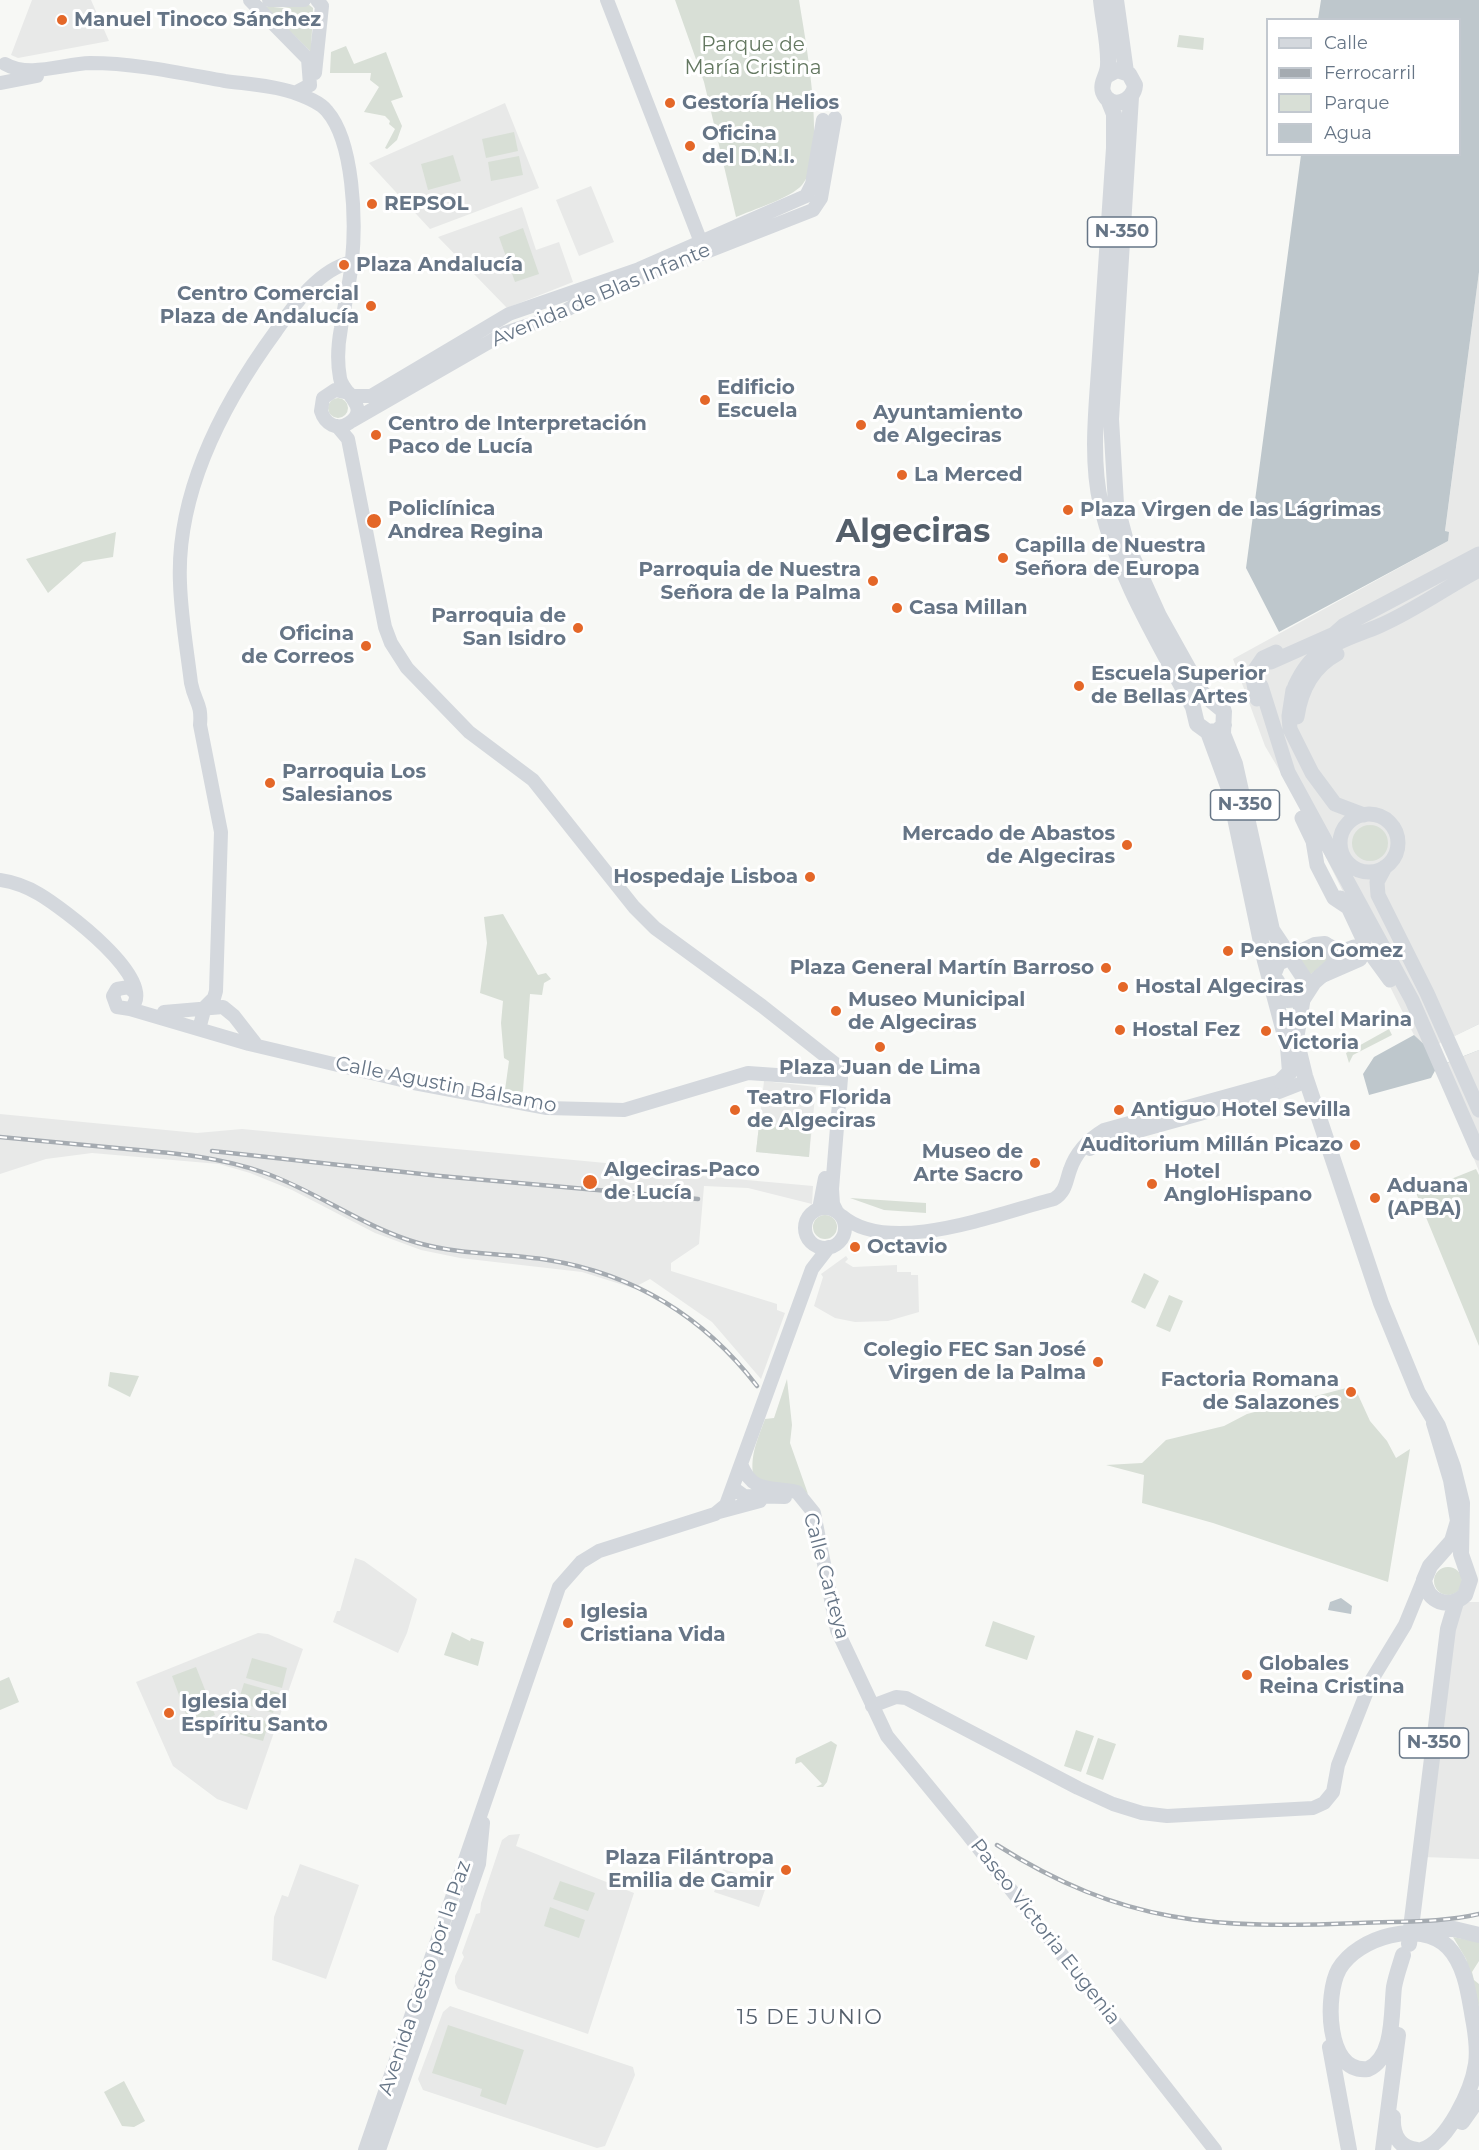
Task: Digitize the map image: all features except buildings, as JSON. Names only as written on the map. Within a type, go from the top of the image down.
[{"type":"highway","name":"N-350","points":[[1101,0],[1108,66],[1102,88],[1114,114],[1114,147],[1097,418],[1097,470],[1101,503],[1114,549],[1130,591],[1196,715],[1197,724],[1208,732],[1229,789],[1256,888],[1272,930],[1303,974],[1303,999],[1296,1039],[1305,1086],[1335,1184],[1340,1187]]},
{"type":"highway","name":"N-350","points":[[1116,0],[1126,72],[1132,77],[1135,85],[1131,97],[1111,419],[1116,504],[1127,545],[1141,580],[1196,684],[1205,697],[1224,711],[1223,734],[1235,764],[1256,888],[1263,947],[1272,975],[1288,1047],[1305,1086],[1393,1336],[1434,1423],[1451,1480],[1458,1521],[1452,1541],[1429,1569],[1426,1590],[1436,1601],[1445,1624],[1394,2065],[1382,2150]]},
{"type":"highway","points":[[1106,76],[1117,70],[1126,72]]},
{"type":"highway","points":[[1108,99],[1120,103],[1131,97]]},
{"type":"highway","points":[[1196,715],[1200,706],[1214,703]]},
{"type":"highway","points":[[1208,732],[1217,731],[1224,725]]},
{"type":"highway","points":[[1326,947],[1333,949],[1336,960],[1311,986],[1303,999],[1290,1001],[1284,997],[1272,975],[1286,951],[1326,947]]},
{"type":"highway","points":[[1280,1087],[1290,1075],[1288,1047]]},
{"type":"highway","name":"N-350","points":[[1434,1423],[1438,1426],[1449,1453],[1460,1489],[1463,1526],[1461,1554],[1470,1575],[1470,1586],[1465,1595],[1436,1601]]},
{"type":"highway","points":[[1429,1569],[1450,1558],[1464,1565]]},
{"type":"highway","points":[[1349,2150],[1328,2026],[1327,1996],[1331,1972],[1337,1960],[1366,1937],[1390,1930],[1454,1929],[1479,1935]]},
{"type":"highway","points":[[1394,2065],[1396,2084],[1393,2131],[1404,2146],[1420,2150],[1436,2142],[1471,2099],[1476,2063],[1475,2014],[1459,1962],[1447,1946],[1434,1938],[1403,1934],[1373,1941],[1348,1957],[1339,1970],[1335,1982],[1332,2017],[1339,2055],[1348,2066],[1368,2069],[1381,2058],[1388,2040],[1395,1984],[1406,1955]]},
{"type":"highway","name":"N-350","points":[[1382,2150],[1406,1955]]},
{"type":"highway","points":[[1443,2150],[1471,2099],[1479,2075]]},
{"type":"main road","points":[[250,0],[311,54],[321,105],[334,121],[345,150],[352,213],[338,356],[340,378],[351,394],[357,410],[347,423]]},
{"type":"main road","points":[[262,13],[262,4],[269,0],[304,0]]},
{"type":"main road","points":[[295,93],[310,85],[311,54],[322,6],[317,0]]},
{"type":"main road","points":[[606,0],[706,246]]},
{"type":"main road","points":[[615,0],[706,246]]},
{"type":"main road","points":[[3,60],[22,70],[78,64],[126,65],[295,93],[321,105]]},
{"type":"main road","points":[[0,83],[6,75],[3,60]]},
{"type":"main road","points":[[0,83],[73,71],[121,71],[306,103],[330,122],[339,144],[348,208],[349,262],[333,340],[334,377],[331,391]]},
{"type":"main road","name":"Avenida de Blas Infante","points":[[351,394],[371,396],[509,314],[813,210],[829,119]]},
{"type":"main road","name":"Avenida de Blas Infante","points":[[347,423],[505,333],[556,316],[584,300],[706,246]]},
{"type":"main road","points":[[199,1029],[205,1007],[214,998],[216,991],[222,842],[200,725],[202,710],[194,697],[191,683],[180,583],[185,523],[200,468],[225,409],[254,361],[298,303],[331,269],[349,262]]},
{"type":"main road","points":[[347,423],[325,420],[321,411],[323,398],[331,391],[340,390],[351,394]]},
{"type":"main road","points":[[347,423],[351,435],[348,439],[383,620],[391,643],[404,663],[469,732],[533,780],[634,907],[655,928],[830,1058],[838,1082],[832,1189],[845,1228],[835,1244],[812,1269]]},
{"type":"main road","points":[[1479,554],[1343,626],[1334,634],[1271,662],[1261,672],[1261,686],[1288,772],[1354,907],[1412,1000],[1479,1153]]},
{"type":"main road","points":[[1298,746],[1296,719],[1309,680],[1323,663],[1378,627],[1430,600],[1448,586],[1479,570]]},
{"type":"main road","points":[[1343,626],[1331,628],[1272,654],[1256,665],[1252,684],[1262,718],[1297,768],[1344,856],[1403,971],[1412,1000]]},
{"type":"main road","points":[[1261,686],[1267,694],[1276,697],[1285,696],[1294,688],[1306,667],[1320,652],[1348,637],[1378,627]]},
{"type":"main road","points":[[1271,662],[1281,661],[1291,666],[1296,675],[1289,716],[1290,729],[1323,792],[1335,804],[1364,815],[1382,817],[1395,830],[1398,847],[1394,858],[1385,867],[1377,882],[1378,895],[1427,993],[1479,1110]]},
{"type":"main road","points":[[1300,795],[1303,822],[1316,854],[1325,872],[1335,879],[1344,896],[1354,907],[1362,950],[1409,1011],[1427,1030]]},
{"type":"main road","points":[[1364,815],[1353,819],[1345,828],[1341,839],[1344,856],[1356,869],[1368,872],[1385,867]]},
{"type":"main road","points":[[1316,854],[1317,865],[1334,898],[1354,907]]},
{"type":"main road","points":[[0,880],[20,884],[39,894],[104,944],[129,975],[134,1000]]},
{"type":"main road","points":[[0,888],[35,900],[98,950],[116,973],[118,988],[113,996],[114,1004],[120,1010],[134,1000]]},
{"type":"main road","points":[[1326,947],[1345,952],[1362,950]]},
{"type":"main road","points":[[1326,947],[1344,967]]},
{"type":"main road","points":[[1322,976],[1344,967],[1362,950]]},
{"type":"main road","points":[[118,988],[129,987],[134,1000],[149,1009],[168,1013],[205,1007],[223,1007],[230,1011],[255,1043]]},
{"type":"main road","name":"Calle Agustin Bálsamo","points":[[134,1000],[199,1029],[233,1039],[414,1083],[547,1108],[624,1110],[748,1073],[838,1082]]},
{"type":"main road","points":[[233,1039],[239,1029],[237,1022]]},
{"type":"main road","points":[[819,1209],[838,1082]]},
{"type":"main road","points":[[719,1512],[726,1505],[733,1488],[812,1269],[814,1244],[806,1234],[806,1223],[811,1213],[828,1208],[856,1227],[874,1231],[947,1229],[1054,1199],[1062,1192],[1069,1171],[1087,1141],[1104,1130],[1280,1087],[1299,1094],[1305,1086]]},
{"type":"main road","points":[[1068,1179],[1074,1176],[1090,1149],[1099,1142],[1280,1087]]},
{"type":"main road","points":[[814,1244],[835,1244],[874,1231]]},
{"type":"main road","points":[[741,1464],[749,1481],[757,1487]]},
{"type":"main road","points":[[733,1488],[757,1487],[797,1492],[807,1503]]},
{"type":"main road","points":[[733,1488],[744,1496],[790,1497],[807,1503]]},
{"type":"main road","name":"Avenida Gesto por la Paz","points":[[365,2150],[462,1873],[477,1818],[484,1806],[559,1587],[582,1562],[599,1551],[719,1512],[774,1497]]},
{"type":"main road","name":"Calle Carteya","points":[[807,1503],[814,1513],[837,1630],[874,1710]]},
{"type":"main road","points":[[874,1710],[883,1710],[887,1702],[896,1697],[906,1698],[1078,1788],[1113,1804],[1142,1812],[1167,1815],[1313,1808],[1324,1803],[1333,1792],[1338,1765],[1371,1681],[1405,1625],[1436,1601]]},
{"type":"main road","name":"Paseo Victoria Eugenia","points":[[874,1710],[887,1736],[972,1840],[1215,2150]]},
{"type":"main road","name":"Avenida Gesto por la Paz","points":[[379,2150],[479,1864],[484,1806]]},
{"type":"shaded area","name":"Manuel Tinoco Sánchez","points":[[32,0],[91,0],[109,41],[18,58],[11,55]]},
{"type":"shaded area","points":[[505,103],[539,188],[430,229],[369,163]]},
{"type":"shaded area","points":[[591,186],[614,242],[579,256],[556,200]]},
{"type":"shaded area","points":[[522,207],[536,250],[559,242],[573,282],[507,308],[438,237]]},
{"type":"shaded area","points":[[1479,272],[1479,1171],[1428,1049],[1414,1035],[1300,805],[1265,746],[1233,659],[1448,541],[1445,532]]},
{"type":"shaded area","points":[[764,1081],[816,1087],[809,1157],[756,1152]]},
{"type":"shaded area","points":[[0,1114],[197,1133],[242,1129],[702,1172],[702,1176],[813,1186],[812,1204],[748,1188],[704,1186],[699,1244],[671,1263],[671,1271],[777,1304],[777,1310],[785,1313],[761,1379],[712,1322],[650,1279],[633,1288],[582,1272],[460,1258],[421,1250],[375,1233],[292,1190],[250,1173],[219,1164],[92,1153],[46,1159],[0,1174]]},
{"type":"shaded area","points":[[846,1256],[848,1259],[845,1262],[853,1267],[897,1265],[897,1272],[911,1272],[911,1275],[918,1275],[919,1312],[888,1321],[855,1322],[835,1318],[814,1306],[823,1277],[821,1274]]},
{"type":"shaded area","points":[[355,1558],[364,1561],[417,1599],[407,1633],[398,1653],[333,1622],[337,1611],[340,1611]]},
{"type":"shaded area","points":[[1462,1602],[1479,1602],[1479,1859],[1423,1857],[1453,1614]]},
{"type":"shaded area","points":[[258,1633],[268,1634],[303,1649],[247,1810],[217,1799],[173,1766],[136,1682]]},
{"type":"shaded area","points":[[520,1834],[516,1846],[634,1893],[588,2034],[458,1989],[455,1983],[455,1976],[464,1957],[462,1953],[476,1914],[480,1913],[481,1903],[502,1840],[509,1835]]},
{"type":"shaded area","points":[[300,1864],[359,1885],[326,1979],[272,1960],[274,1917],[282,1895],[288,1897]]},
{"type":"shaded area","points":[[723,1869],[767,1884],[759,1907],[714,1892]]},
{"type":"shaded area","points":[[450,2006],[633,2067],[635,2075],[605,2146],[597,2148],[423,2090],[418,2079],[443,2012]]},
{"type":"green space","name":"Parque de María Cristina","points":[[675,0],[799,0],[814,124],[810,170],[797,190],[736,217],[704,82]]},
{"type":"green space","points":[[308,4],[313,8],[311,52],[264,6],[283,8]]},
{"type":"green space","points":[[1179,35],[1204,38],[1203,50],[1177,47]]},
{"type":"green space","points":[[346,46],[354,64],[386,52],[403,97],[391,101],[402,126],[397,140],[387,149],[385,148],[395,129],[385,116],[364,112],[379,87],[370,80],[371,73],[330,73],[331,52]]},
{"type":"green space","points":[[514,132],[518,151],[486,158],[482,139]]},
{"type":"green space","points":[[453,155],[461,181],[428,190],[421,164]]},
{"type":"green space","points":[[519,156],[523,175],[491,181],[488,162]]},
{"type":"green space","points":[[523,228],[539,274],[515,282],[499,237]]},
{"type":"green space","points":[[338,398],[345,401],[348,408],[345,415],[338,418],[331,415],[328,408],[331,401]]},
{"type":"green space","points":[[116,532],[113,557],[83,562],[48,593],[26,559]]},
{"type":"green space","points":[[1370,825],[1383,830],[1388,843],[1383,856],[1370,861],[1357,856],[1352,843],[1357,830]]},
{"type":"green space","points":[[503,914],[538,975],[546,973],[551,979],[544,983],[542,995],[530,994],[523,1091],[517,1100],[505,1090],[509,1061],[504,1058],[501,1023],[503,1001],[480,993],[487,943],[484,917]]},
{"type":"green space","points":[[1322,948],[1331,957],[1309,976],[1300,958]]},
{"type":"green space","points":[[1389,1029],[1392,1035],[1353,1055],[1349,1063],[1346,1053]]},
{"type":"green space","points":[[759,1125],[811,1130],[809,1157],[756,1152]]},
{"type":"green space","points":[[1476,1169],[1479,1175],[1479,1346],[1416,1193]]},
{"type":"green space","points":[[850,1198],[926,1203],[926,1213],[884,1210]]},
{"type":"green space","points":[[825,1215],[834,1218],[837,1227],[834,1236],[825,1239],[816,1236],[813,1227],[816,1218]]},
{"type":"green space","points":[[1144,1273],[1159,1281],[1145,1309],[1131,1302]]},
{"type":"green space","points":[[1169,1295],[1183,1301],[1170,1332],[1156,1326]]},
{"type":"green space","points":[[110,1372],[139,1376],[130,1397],[108,1386]]},
{"type":"green space","points":[[787,1379],[792,1425],[790,1443],[808,1494],[800,1488],[754,1480],[752,1464],[757,1442],[765,1419],[774,1418]]},
{"type":"green space","points":[[1354,1386],[1370,1421],[1387,1441],[1396,1458],[1410,1449],[1388,1582],[1213,1523],[1142,1503],[1144,1475],[1106,1465],[1142,1463],[1166,1440],[1224,1426],[1247,1414]]},
{"type":"green space","points":[[1448,1567],[1458,1571],[1462,1581],[1458,1591],[1448,1595],[1438,1591],[1434,1581],[1438,1571]]},
{"type":"green space","points":[[993,1621],[1035,1636],[1027,1660],[985,1646]]},
{"type":"green space","points":[[452,1632],[470,1641],[471,1638],[484,1642],[478,1666],[444,1655]]},
{"type":"green space","points":[[252,1658],[287,1668],[282,1688],[246,1678]]},
{"type":"green space","points":[[196,1667],[215,1715],[190,1725],[172,1676]]},
{"type":"green space","points":[[9,1677],[19,1702],[0,1710],[0,1681]]},
{"type":"green space","points":[[244,1683],[279,1693],[273,1713],[238,1702]]},
{"type":"green space","points":[[234,1711],[269,1722],[263,1741],[228,1731]]},
{"type":"green space","points":[[1076,1730],[1094,1736],[1081,1772],[1064,1766]]},
{"type":"green space","points":[[1098,1738],[1116,1744],[1103,1780],[1086,1774]]},
{"type":"green space","points":[[831,1741],[837,1745],[827,1782],[823,1787],[816,1787],[822,1784],[801,1762],[795,1764],[796,1758]]},
{"type":"green space","points":[[560,1881],[595,1893],[588,1911],[553,1899]]},
{"type":"green space","points":[[550,1907],[585,1920],[579,1938],[544,1926]]},
{"type":"green space","points":[[1453,1937],[1479,1942],[1479,1961],[1472,1972],[1474,1980],[1479,1984],[1479,2007],[1466,1959]]},
{"type":"green space","points":[[448,2025],[524,2050],[506,2105],[480,2096],[482,2089],[432,2073]]},
{"type":"green space","points":[[124,2081],[145,2121],[134,2127],[122,2126],[104,2092]]},
{"type":"water","points":[[1321,0],[1479,0],[1479,272],[1445,531],[1449,532],[1448,541],[1279,632],[1246,568],[1301,156],[1461,156],[1461,18],[1318,18]]},
{"type":"water","points":[[1479,1024],[1479,1050],[1437,1067],[1431,1078],[1369,1095],[1363,1074],[1374,1057],[1414,1035],[1429,1049]]},
{"type":"water","points":[[1341,1598],[1352,1606],[1351,1614],[1328,1610],[1330,1602]]},
{"type":"pier","points":[[1479,1024],[1479,1050],[1436,1067],[1428,1049]]},
{"type":"railway","points":[[0,1137],[214,1159],[285,1181],[378,1228],[418,1243],[450,1250],[548,1260],[609,1276],[665,1302],[690,1320],[714,1339],[757,1386]]},
{"type":"railway","points":[[212,1151],[440,1176],[698,1199]]},
{"type":"railway","points":[[997,1845],[1043,1872],[1087,1892],[1129,1906],[1172,1916],[1260,1925],[1308,1925],[1435,1920],[1479,1914]]},
{"type":"place","name":"Manuel Tinoco Sánchez","points":[[62,20]]},
{"type":"place","name":"Gestoría Helios","points":[[670,103]]},
{"type":"place","name":"Oficina del D.N.I.","points":[[690,146]]},
{"type":"place","name":"REPSOL","points":[[372,204]]},
{"type":"place","name":"Plaza Andalucía","points":[[344,265]]},
{"type":"place","name":"Centro Comercial Plaza de Andalucía","points":[[371,306]]},
{"type":"place","name":"Edificio Escuela","points":[[705,400]]},
{"type":"place","name":"Ayuntamiento de Algeciras","points":[[861,425]]},
{"type":"place","name":"Centro de Interpretación Paco de Lucía","points":[[376,435]]},
{"type":"place","name":"La Merced","points":[[902,475]]},
{"type":"place","name":"Plaza Virgen de las Lágrimas","points":[[1068,510]]},
{"type":"place","name":"Policlínica Andrea Regina","points":[[374,521]]},
{"type":"place","name":"Capilla de Nuestra Señora de Europa","points":[[1003,558]]},
{"type":"place","name":"Parroquia de Nuestra Señora de la Palma","points":[[873,581]]},
{"type":"place","name":"Casa Millan","points":[[897,608]]},
{"type":"place","name":"Parroquia de San Isidro","points":[[578,628]]},
{"type":"place","name":"Oficina de Correos","points":[[366,646]]},
{"type":"place","name":"Escuela Superior de Bellas Artes","points":[[1079,686]]},
{"type":"place","name":"Parroquia Los Salesianos","points":[[270,783]]},
{"type":"place","name":"Mercado de Abastos de Algeciras","points":[[1127,845]]},
{"type":"place","name":"Hospedaje Lisboa","points":[[810,877]]},
{"type":"place","name":"Pension Gomez","points":[[1228,951]]},
{"type":"place","name":"Plaza General Martín Barroso","points":[[1106,968]]},
{"type":"place","name":"Hostal Algeciras","points":[[1123,987]]},
{"type":"place","name":"Museo Municipal de Algeciras","points":[[836,1011]]},
{"type":"place","name":"Hostal Fez","points":[[1120,1030]]},
{"type":"place","name":"Hotel Marina Victoria","points":[[1266,1031]]},
{"type":"place","name":"Plaza Juan de Lima","points":[[880,1047]]},
{"type":"place","name":"Teatro Florida de Algeciras","points":[[735,1110]]},
{"type":"place","name":"Antiguo Hotel Sevilla","points":[[1119,1110]]},
{"type":"place","name":"Auditorium Millán Picazo","points":[[1355,1145]]},
{"type":"place","name":"Museo de Arte Sacro","points":[[1035,1163]]},
{"type":"place","name":"Algeciras-Paco de Lucía","points":[[590,1182]]},
{"type":"place","name":"Hotel AngloHispano","points":[[1152,1184]]},
{"type":"place","name":"Aduana (APBA)","points":[[1375,1198]]},
{"type":"place","name":"Octavio","points":[[855,1247]]},
{"type":"place","name":"Colegio FEC San José Virgen de la Palma","points":[[1098,1362]]},
{"type":"place","name":"Factoria Romana de Salazones","points":[[1351,1392]]},
{"type":"place","name":"Iglesia Cristiana Vida","points":[[568,1623]]},
{"type":"place","name":"Globales Reina Cristina","points":[[1247,1675]]},
{"type":"place","name":"Iglesia del Espíritu Santo","points":[[169,1713]]},
{"type":"place","name":"Plaza Filántropa Emilia de Gamir","points":[[786,1870]]},
{"type":"district","name":"Algeciras","points":[[913,533]]},
{"type":"district","name":"15 DE JUNIO","points":[[810,2018]]}]
